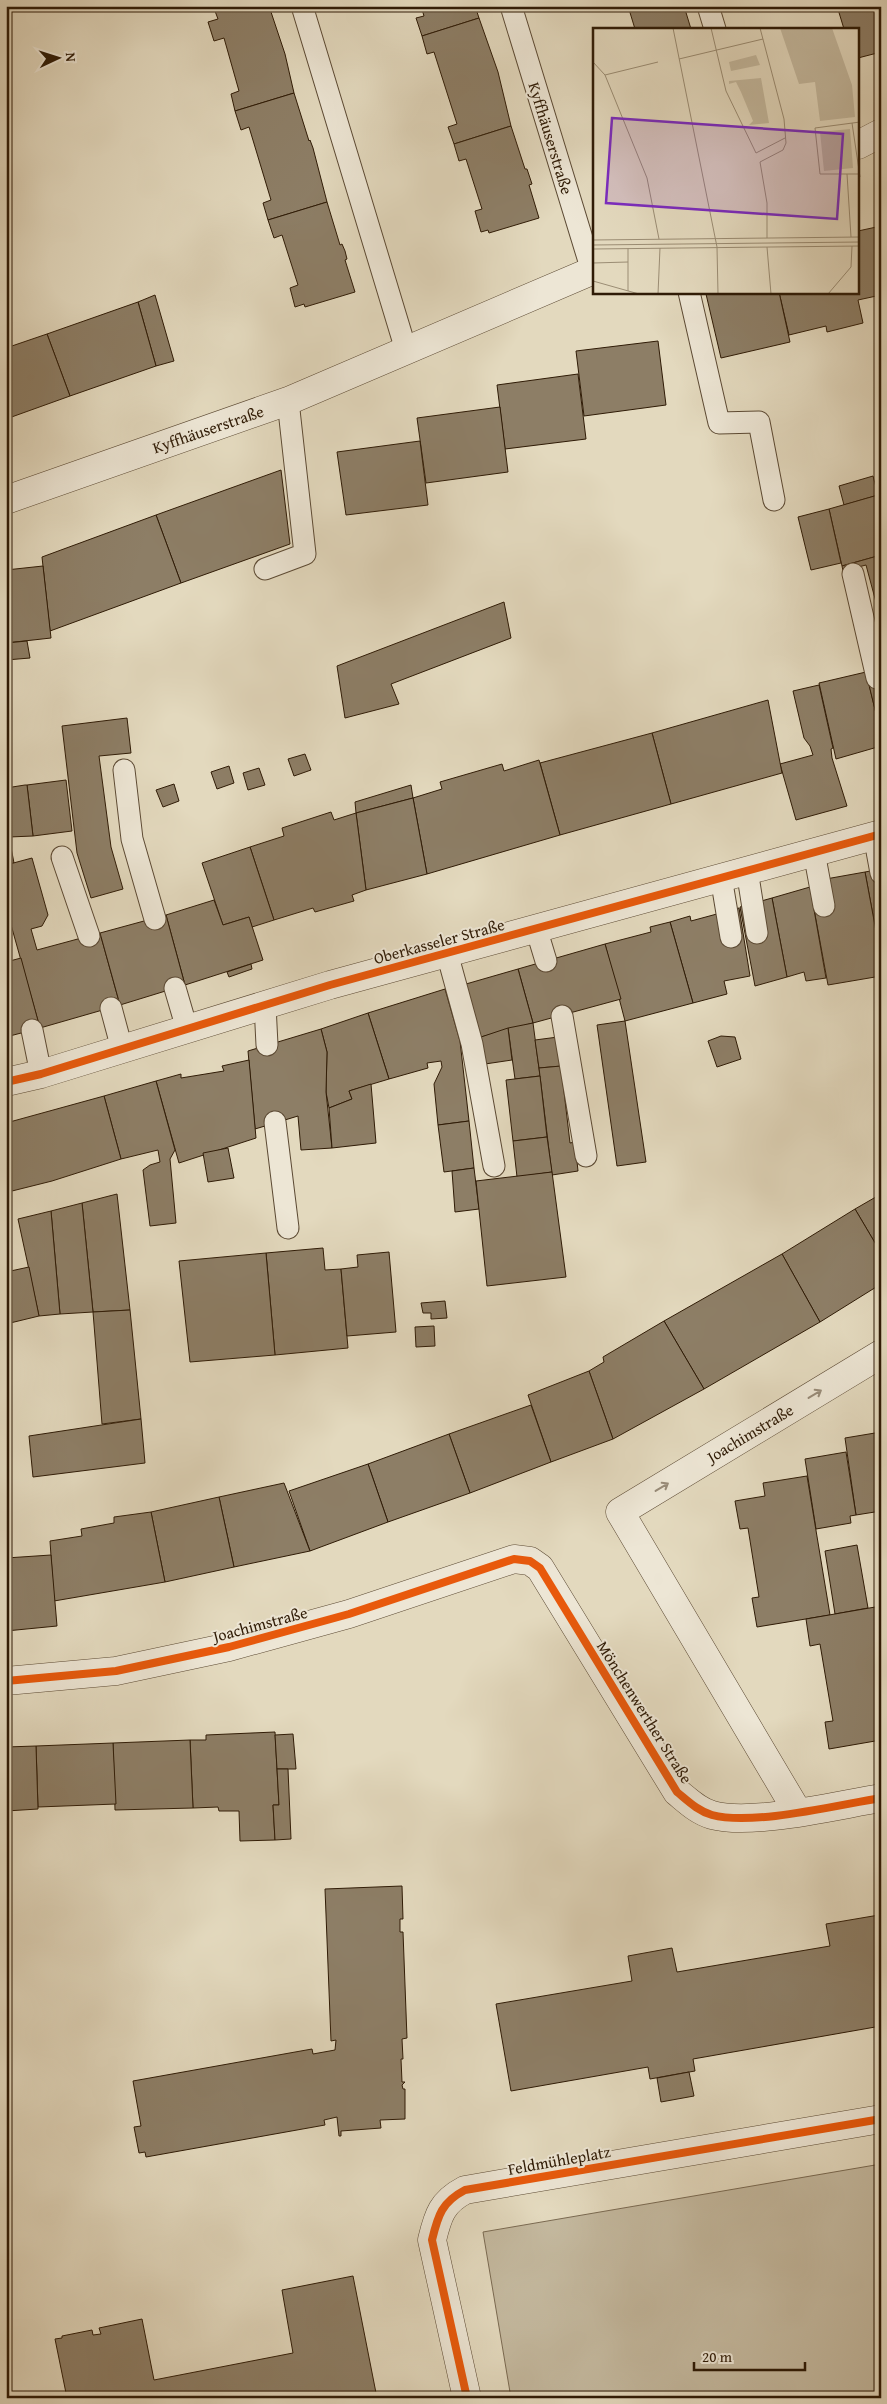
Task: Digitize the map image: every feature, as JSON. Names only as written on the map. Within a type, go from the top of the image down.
[{"type":"street","points":[[860,144],[881,133]]},
{"type":"street","name":"Kyffhäuserstraße","points":[[6,500],[288,401],[593,270]]},
{"type":"street","name":"Oberkasseler Straße","points":[[6,1082],[41,1074],[265,1005],[447,953],[878,834]]},
{"type":"street","name":"Joachimstraße","points":[[797,1811],[620,1512],[881,1354]]},
{"type":"street","name":"Joachimstraße","points":[[6,1681],[116,1672],[229,1647],[348,1614],[514,1559]]},
{"type":"street","name":"Mönchenwerther Straße","points":[[514,1559],[530,1561],[540,1568],[677,1792],[694,1807],[713,1815],[754,1818],[881,1798]]},
{"type":"street","name":"Feldmühleplatz","points":[[467,2398],[432,2240],[438,2216],[451,2197],[465,2190],[881,2119]]},
{"type":"lane","points":[[302,6],[406,350]]},
{"type":"lane","name":"Kyffhäuserstraße","points":[[511,6],[593,270]]},
{"type":"lane","points":[[708,6],[715,28]]},
{"type":"lane","points":[[689,294],[719,423],[759,422],[774,500]]},
{"type":"lane","points":[[265,569],[305,554],[288,401]]},
{"type":"lane","points":[[853,574],[877,678]]},
{"type":"lane","points":[[124,770],[132,839],[155,918]]},
{"type":"lane","points":[[878,834],[881,873]]},
{"type":"lane","points":[[814,852],[824,906]]},
{"type":"lane","points":[[62,857],[90,936]]},
{"type":"lane","points":[[747,870],[757,933]]},
{"type":"lane","points":[[721,877],[731,937]]},
{"type":"lane","points":[[536,928],[546,961]]},
{"type":"lane","points":[[447,953],[472,1044],[494,1166]]},
{"type":"lane","points":[[175,988],[187,1029]]},
{"type":"lane","points":[[265,1005],[267,1045]]},
{"type":"lane","points":[[110,1008],[122,1049]]},
{"type":"lane","points":[[562,1016],[586,1156]]},
{"type":"lane","points":[[32,1030],[41,1074]]},
{"type":"lane","points":[[275,1122],[288,1228]]},
{"type":"shaded area","points":[[881,2164],[881,2398],[511,2398],[483,2232]]},
{"type":"building","points":[[231,6],[269,6],[285,54],[294,93],[235,111],[231,94],[239,91],[224,38],[214,41],[208,22],[218,19],[215,11]]},
{"type":"building","points":[[421,6],[475,6],[479,18],[422,36],[416,18],[424,16]]},
{"type":"building","points":[[628,6],[684,6],[691,28],[635,28]]},
{"type":"building","points":[[837,6],[881,6],[881,52],[860,57],[860,28],[844,28]]},
{"type":"building","points":[[479,18],[498,72],[511,126],[454,144],[448,127],[457,124],[434,52],[427,54],[422,36]]},
{"type":"building","points":[[294,93],[313,148],[327,202],[268,220],[263,203],[271,200],[249,127],[241,130],[235,111]]},
{"type":"building","points":[[511,126],[532,184],[529,185],[539,218],[489,233],[488,230],[481,232],[475,211],[482,209],[466,159],[459,161],[454,144]]},
{"type":"building","points":[[327,202],[340,245],[342,244],[345,251],[347,259],[345,260],[355,292],[305,307],[304,304],[295,307],[290,288],[298,285],[282,235],[274,238],[268,220]]},
{"type":"building","points":[[881,226],[881,295],[858,300],[863,323],[827,332],[826,326],[789,335],[779,294],[860,294],[860,231]]},
{"type":"building","points":[[706,294],[779,294],[790,342],[721,358]]},
{"type":"building","points":[[155,295],[174,361],[156,366],[138,302]]},
{"type":"building","points":[[138,302],[156,366],[70,396],[47,334]]},
{"type":"building","points":[[47,334],[70,396],[6,419],[6,348]]},
{"type":"building","points":[[658,341],[666,405],[584,416],[576,351]]},
{"type":"building","points":[[578,374],[586,439],[505,449],[497,385]]},
{"type":"building","points":[[500,407],[508,472],[426,483],[417,418]]},
{"type":"building","points":[[420,441],[428,505],[346,515],[337,452]]},
{"type":"building","points":[[281,470],[290,544],[181,583],[156,515]]},
{"type":"building","points":[[873,476],[878,495],[844,505],[839,486]]},
{"type":"building","points":[[881,495],[881,555],[842,566],[829,509]]},
{"type":"building","points":[[829,509],[841,563],[811,570],[798,517]]},
{"type":"building","points":[[156,515],[181,583],[50,631],[42,557]]},
{"type":"building","points":[[881,555],[881,621],[866,565],[843,571],[842,566]]},
{"type":"building","points":[[43,566],[51,638],[6,643],[6,570]]},
{"type":"building","points":[[504,602],[511,638],[391,684],[399,704],[345,718],[337,666]]},
{"type":"building","points":[[27,641],[30,658],[6,660],[6,643]]},
{"type":"building","points":[[866,672],[881,734],[881,746],[836,759],[819,683]]},
{"type":"building","points":[[881,677],[881,734],[868,681]]},
{"type":"building","points":[[819,685],[833,748],[831,749],[832,758],[847,806],[796,820],[780,764],[813,755],[810,746],[804,738],[793,691]]},
{"type":"building","points":[[768,700],[782,773],[671,804],[652,733]]},
{"type":"building","points":[[127,718],[131,753],[99,756],[111,847],[123,889],[91,898],[77,853],[62,726]]},
{"type":"building","points":[[652,733],[671,804],[560,835],[540,763]]},
{"type":"building","points":[[305,754],[311,770],[294,776],[288,759]]},
{"type":"building","points":[[539,760],[560,835],[427,874],[413,798],[442,789],[440,782],[502,764],[504,771]]},
{"type":"building","points":[[229,766],[234,783],[217,789],[211,772]]},
{"type":"building","points":[[259,768],[265,785],[248,790],[243,773]]},
{"type":"building","points":[[66,780],[72,831],[33,836],[27,785]]},
{"type":"building","points":[[174,784],[179,801],[163,807],[156,790]]},
{"type":"building","points":[[27,785],[33,836],[9,837],[14,863],[6,865],[6,788]]},
{"type":"building","points":[[411,785],[413,798],[356,813],[355,802]]},
{"type":"building","points":[[413,798],[427,874],[366,890],[356,813]]},
{"type":"building","points":[[331,812],[334,820],[356,813],[366,890],[352,895],[354,901],[315,912],[313,908],[274,920],[250,847],[284,836],[282,828]]},
{"type":"building","points":[[250,847],[274,920],[252,927],[249,917],[223,925],[202,863]]},
{"type":"building","points":[[32,858],[48,915],[42,926],[31,929],[37,950],[100,933],[120,1005],[40,1028],[6,907],[6,865]]},
{"type":"building","points":[[881,869],[881,958],[865,872]]},
{"type":"building","points":[[865,872],[881,958],[881,976],[828,985],[809,882]]},
{"type":"building","points":[[810,887],[826,978],[806,981],[804,972],[787,977],[772,898]]},
{"type":"building","points":[[772,898],[787,977],[755,986],[740,907]]},
{"type":"building","points":[[214,900],[223,925],[249,917],[263,960],[185,985],[166,915]]},
{"type":"building","points":[[739,908],[750,976],[724,981],[727,994],[693,1003],[670,922],[690,916],[691,921]]},
{"type":"building","points":[[166,915],[185,985],[120,1005],[100,933]]},
{"type":"building","points":[[670,922],[693,1003],[625,1021],[605,944],[651,932],[650,927]]},
{"type":"building","points":[[605,944],[621,999],[533,1023],[518,969]]},
{"type":"building","points":[[21,958],[40,1028],[6,1037],[6,962]]},
{"type":"building","points":[[251,964],[252,969],[229,977],[227,972]]},
{"type":"building","points":[[518,969],[533,1023],[481,1037],[466,984]]},
{"type":"building","points":[[445,989],[460,1041],[469,1121],[438,1125],[434,1084],[442,1067],[441,1061],[427,1063],[428,1068],[389,1079],[368,1013]]},
{"type":"building","points":[[368,1013],[389,1079],[349,1091],[352,1099],[329,1108],[326,1092],[327,1052],[321,1029]]},
{"type":"building","points":[[625,1021],[646,1162],[617,1166],[597,1025]]},
{"type":"building","points":[[533,1023],[540,1076],[515,1079],[508,1028]]},
{"type":"building","points":[[508,1028],[512,1060],[485,1064],[481,1037]]},
{"type":"building","points":[[321,1029],[327,1052],[326,1092],[332,1148],[301,1150],[298,1116],[255,1129],[248,1051]]},
{"type":"building","points":[[721,1036],[735,1037],[741,1059],[717,1067],[708,1041]]},
{"type":"building","points":[[558,1037],[562,1066],[539,1068],[535,1040]]},
{"type":"building","points":[[249,1060],[256,1138],[179,1163],[156,1081],[181,1074],[181,1078],[224,1071],[222,1066]]},
{"type":"building","points":[[561,1066],[570,1143],[575,1142],[578,1171],[552,1175],[539,1068]]},
{"type":"building","points":[[540,1076],[547,1137],[513,1141],[506,1080]]},
{"type":"building","points":[[156,1081],[175,1150],[170,1159],[176,1223],[150,1226],[143,1170],[150,1165],[160,1162],[158,1150],[121,1159],[104,1096]]},
{"type":"building","points":[[371,1084],[376,1143],[332,1148],[329,1108],[352,1099],[349,1091]]},
{"type":"building","points":[[104,1096],[121,1159],[52,1181],[12,1191],[6,1168],[6,1123]]},
{"type":"building","points":[[469,1121],[474,1168],[444,1172],[438,1125]]},
{"type":"building","points":[[547,1137],[552,1172],[517,1177],[513,1141]]},
{"type":"building","points":[[228,1148],[234,1178],[208,1182],[203,1153]]},
{"type":"building","points":[[474,1168],[479,1209],[455,1212],[452,1171]]},
{"type":"building","points":[[552,1172],[566,1277],[487,1286],[476,1181]]},
{"type":"building","points":[[117,1194],[130,1310],[93,1312],[82,1203]]},
{"type":"building","points":[[881,1194],[881,1253],[855,1209]]},
{"type":"building","points":[[82,1203],[93,1312],[60,1314],[51,1211]]},
{"type":"building","points":[[855,1209],[881,1253],[881,1284],[820,1322],[782,1254]]},
{"type":"building","points":[[51,1211],[60,1314],[39,1316],[18,1219]]},
{"type":"building","points":[[323,1248],[325,1270],[341,1269],[348,1348],[275,1355],[266,1253]]},
{"type":"building","points":[[389,1252],[396,1332],[347,1336],[341,1269],[358,1267],[357,1255]]},
{"type":"building","points":[[266,1253],[275,1355],[190,1362],[179,1261]]},
{"type":"building","points":[[782,1254],[820,1322],[704,1389],[664,1321]]},
{"type":"building","points":[[29,1267],[39,1316],[6,1324],[6,1302],[11,1301],[6,1272]]},
{"type":"building","points":[[445,1301],[447,1318],[431,1319],[431,1313],[423,1313],[421,1303]]},
{"type":"building","points":[[130,1310],[141,1419],[102,1424],[93,1312]]},
{"type":"building","points":[[664,1321],[704,1389],[613,1439],[589,1371],[604,1362],[603,1357]]},
{"type":"building","points":[[434,1326],[435,1346],[416,1347],[415,1327]]},
{"type":"building","points":[[589,1371],[613,1439],[551,1462],[528,1395]]},
{"type":"building","points":[[531,1405],[551,1462],[470,1493],[449,1434]]},
{"type":"building","points":[[141,1419],[145,1463],[33,1477],[29,1436]]},
{"type":"building","points":[[881,1432],[881,1511],[856,1515],[845,1438]]},
{"type":"building","points":[[449,1434],[470,1493],[388,1522],[368,1464]]},
{"type":"building","points":[[846,1452],[856,1515],[850,1516],[851,1523],[816,1529],[805,1459]]},
{"type":"building","points":[[368,1464],[388,1522],[310,1551],[289,1491]]},
{"type":"building","points":[[807,1476],[830,1615],[757,1627],[752,1598],[759,1597],[748,1528],[740,1529],[735,1501],[765,1496],[763,1483]]},
{"type":"building","points":[[284,1483],[310,1551],[234,1567],[219,1497]]},
{"type":"building","points":[[219,1497],[234,1567],[165,1582],[151,1512]]},
{"type":"building","points":[[151,1512],[165,1582],[54,1601],[50,1541],[82,1536],[81,1529],[114,1523],[114,1517]]},
{"type":"building","points":[[857,1545],[868,1608],[835,1614],[825,1551]]},
{"type":"building","points":[[51,1555],[57,1626],[6,1631],[6,1558]]},
{"type":"building","points":[[881,1606],[881,1740],[829,1749],[825,1722],[833,1721],[820,1644],[810,1646],[806,1619]]},
{"type":"building","points":[[275,1732],[279,1805],[273,1805],[275,1840],[240,1841],[239,1811],[219,1811],[218,1807],[193,1808],[190,1740],[206,1740],[206,1735]]},
{"type":"building","points":[[293,1734],[296,1769],[277,1769],[275,1735]]},
{"type":"building","points":[[190,1740],[193,1808],[115,1810],[113,1743]]},
{"type":"building","points":[[113,1743],[116,1804],[38,1807],[36,1746]]},
{"type":"building","points":[[36,1746],[38,1809],[6,1811],[6,1747]]},
{"type":"building","points":[[277,1769],[288,1769],[291,1839],[275,1840],[273,1805],[279,1805]]},
{"type":"building","points":[[402,1886],[403,1919],[400,1919],[400,1932],[403,1932],[407,2038],[402,2039],[403,2059],[401,2059],[402,2082],[405,2082],[402,2085],[403,2089],[405,2089],[405,2119],[380,2120],[381,2128],[341,2131],[341,2136],[339,2136],[337,2117],[324,2120],[325,2125],[146,2157],[145,2152],[139,2153],[134,2127],[141,2126],[133,2081],[312,2049],[313,2054],[335,2050],[336,2040],[331,2041],[325,1889]]},
{"type":"building","points":[[879,1912],[881,1912],[881,2026],[693,2059],[695,2071],[650,2079],[648,2067],[511,2091],[496,2004],[632,1981],[628,1956],[672,1948],[677,1972],[830,1946],[826,1924],[879,1915]]},
{"type":"building","points":[[689,2072],[694,2096],[661,2102],[657,2078]]},
{"type":"building","points":[[353,2276],[377,2398],[67,2398],[55,2339],[62,2338],[62,2336],[92,2330],[93,2335],[101,2334],[99,2328],[142,2319],[154,2380],[293,2353],[282,2290]]},
{"type":"cycle path","points":[[6,1082],[41,1074],[330,985],[881,834]]},
{"type":"cycle path","points":[[6,1681],[116,1671],[229,1647],[349,1614],[514,1559],[530,1561],[540,1568],[677,1792],[689,1802],[712,1815],[729,1818],[750,1818],[795,1813],[881,1798]]},
{"type":"cycle path","points":[[467,2398],[432,2240],[439,2216],[451,2199],[465,2190],[881,2119]]}]
